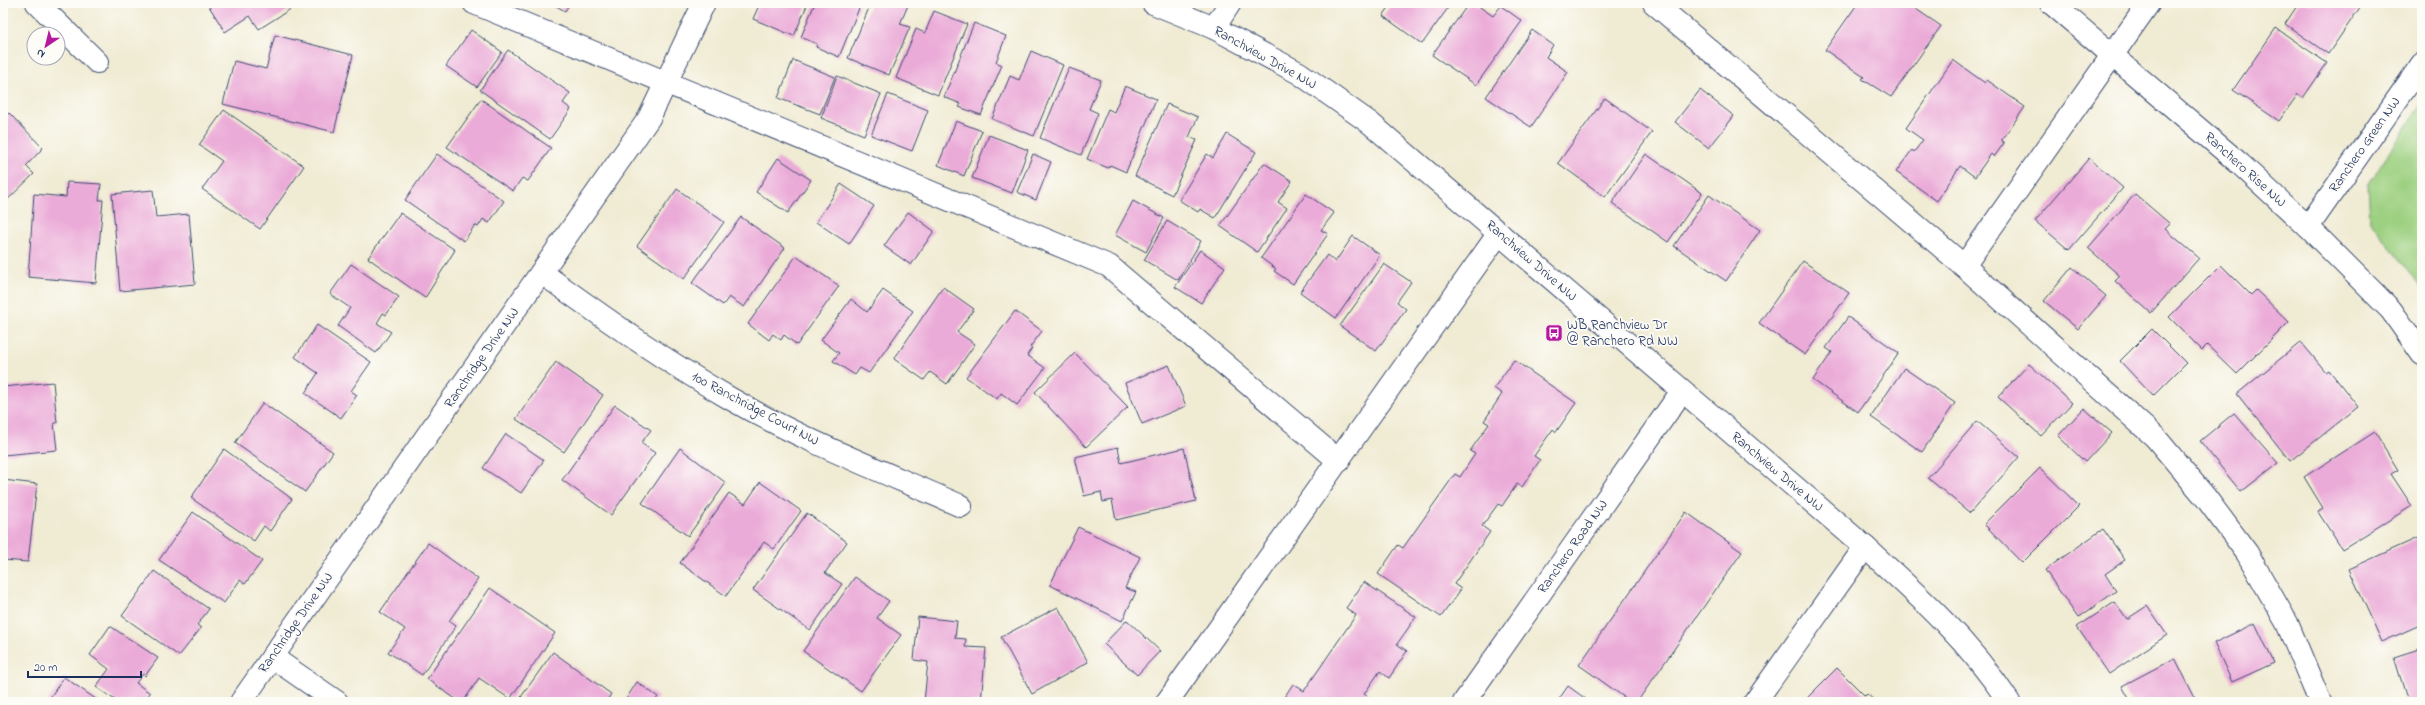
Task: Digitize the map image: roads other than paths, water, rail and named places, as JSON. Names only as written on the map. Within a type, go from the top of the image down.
[{"type":"street","points":[[37,3],[97,62]]},
{"type":"street","points":[[474,3],[1109,266],[1339,462]]},
{"type":"street","name":"Ranchridge Drive NW","points":[[241,702],[649,118],[704,3]]},
{"type":"street","name":"Ranchview Drive NW","points":[[1153,3],[1214,28],[1299,73],[1370,124],[1865,547],[1933,609],[1986,667],[2009,702]]},
{"type":"street","points":[[1214,28],[1230,3]]},
{"type":"street","points":[[1654,3],[1964,266],[2155,437],[2206,498],[2247,553],[2287,623],[2320,702]]},
{"type":"street","name":"Ranchero Rise NW","points":[[2051,3],[2240,164],[2308,227],[2391,310],[2422,354]]},
{"type":"street","points":[[1964,266],[2149,3]]},
{"type":"street","name":"Ranchero Green NW","points":[[2308,227],[2422,64]]},
{"type":"street","points":[[1168,702],[1339,462],[1499,233]]},
{"type":"street","name":"100 Ranchridge Court NW","points":[[542,273],[644,347],[732,400],[838,453],[961,506]]},
{"type":"street","name":"Ranchero Road NW","points":[[1464,702],[1682,391]]},
{"type":"street","points":[[1755,702],[1865,547]]},
{"type":"street","points":[[272,657],[337,702]]},
{"type":"place","name":"WB Ranchview Dr @ Ranchero Rd NW","points":[[1554,333]]}]
